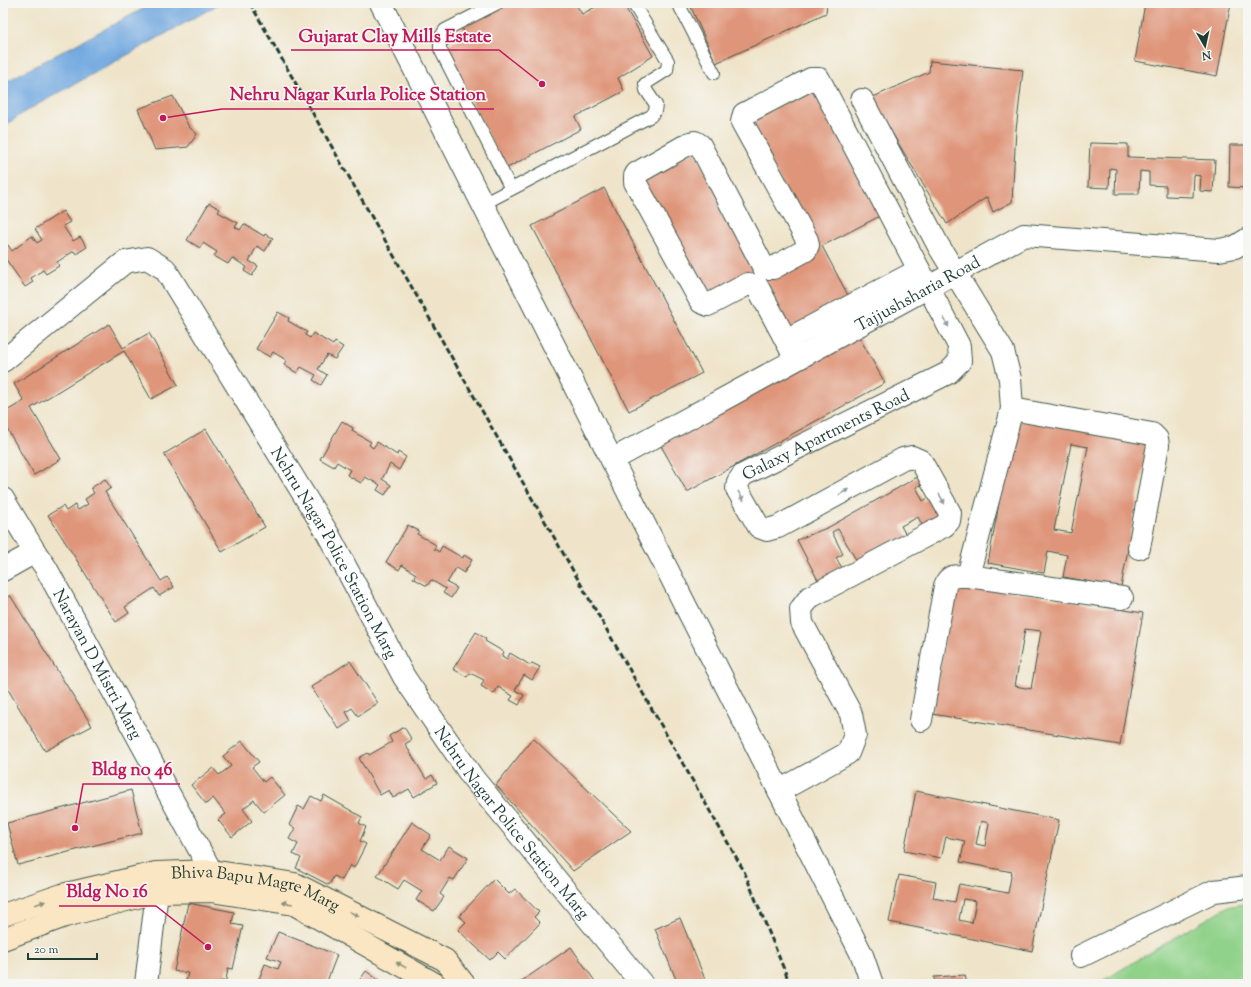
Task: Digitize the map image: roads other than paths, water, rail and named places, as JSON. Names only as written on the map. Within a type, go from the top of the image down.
[{"type":"street","points":[[384,4],[483,204],[862,955],[872,984]]},
{"type":"street","points":[[786,340],[924,279],[818,79],[811,79],[744,114],[742,118],[742,122],[808,245],[806,250],[773,268],[764,268],[700,145],[695,142],[690,143],[637,172],[635,176],[635,182],[701,302],[708,305],[748,284],[757,286],[796,359]]},
{"type":"street","points":[[862,100],[938,245],[1003,351],[1010,379],[1012,409],[968,576]]},
{"type":"street","name":"Tajjushsharia Road","points":[[612,460],[796,359],[924,279],[955,273],[1024,235],[1219,250],[1236,247],[1248,239]]},
{"type":"street","name":"Nehru Nagar Police Station Marg","points":[[3,361],[125,262],[147,258],[165,269],[328,534],[404,677],[473,778],[642,984]]},
{"type":"street","name":"Galaxy Apartments Road","points":[[779,790],[848,753],[856,735],[851,714],[802,624],[801,609],[810,597],[944,526],[949,521],[950,513],[921,461],[912,457],[903,459],[778,528],[767,530],[759,527],[737,489],[738,482],[743,475],[948,373],[960,361],[958,346],[924,279]]},
{"type":"street","points":[[1012,409],[1152,434],[1157,439],[1158,445],[1139,548]]},
{"type":"street","name":"Narayan D Mistri Marg","points":[[3,499],[49,575],[211,881]]},
{"type":"street","points":[[3,570],[35,552]]},
{"type":"street","points":[[921,720],[944,586],[948,579],[954,575],[1122,598]]},
{"type":"street","points":[[211,881],[294,904],[435,984]]},
{"type":"street","name":"Bhiva Bapu Magre Marg","points":[[3,915],[62,895],[157,882],[211,881],[294,884],[445,960],[464,984]]},
{"type":"street","points":[[3,939],[157,882],[146,984]]},
{"type":"street","points":[[1081,956],[1214,890],[1248,887]]},
{"type":"lane","points":[[496,3],[445,30],[440,38],[440,49],[511,189]]},
{"type":"lane","points":[[483,204],[651,116],[655,112],[656,105],[646,90],[645,84],[667,70],[668,61],[633,3]]},
{"type":"lane","points":[[678,3],[714,73]]},
{"type":"water","points":[[154,3],[221,3],[26,111],[3,127],[3,83]]},
{"type":"railway","points":[[250,3],[744,871],[790,984]]},
{"type":"place","name":"Gujarat Clay Mills Estate","points":[[542,84]]},
{"type":"place","name":"Nehru Nagar Kurla Police Station","points":[[163,118]]},
{"type":"place","name":"Bldg no 46","points":[[75,828]]},
{"type":"place","name":"Bldg No 16","points":[[208,947]]}]
